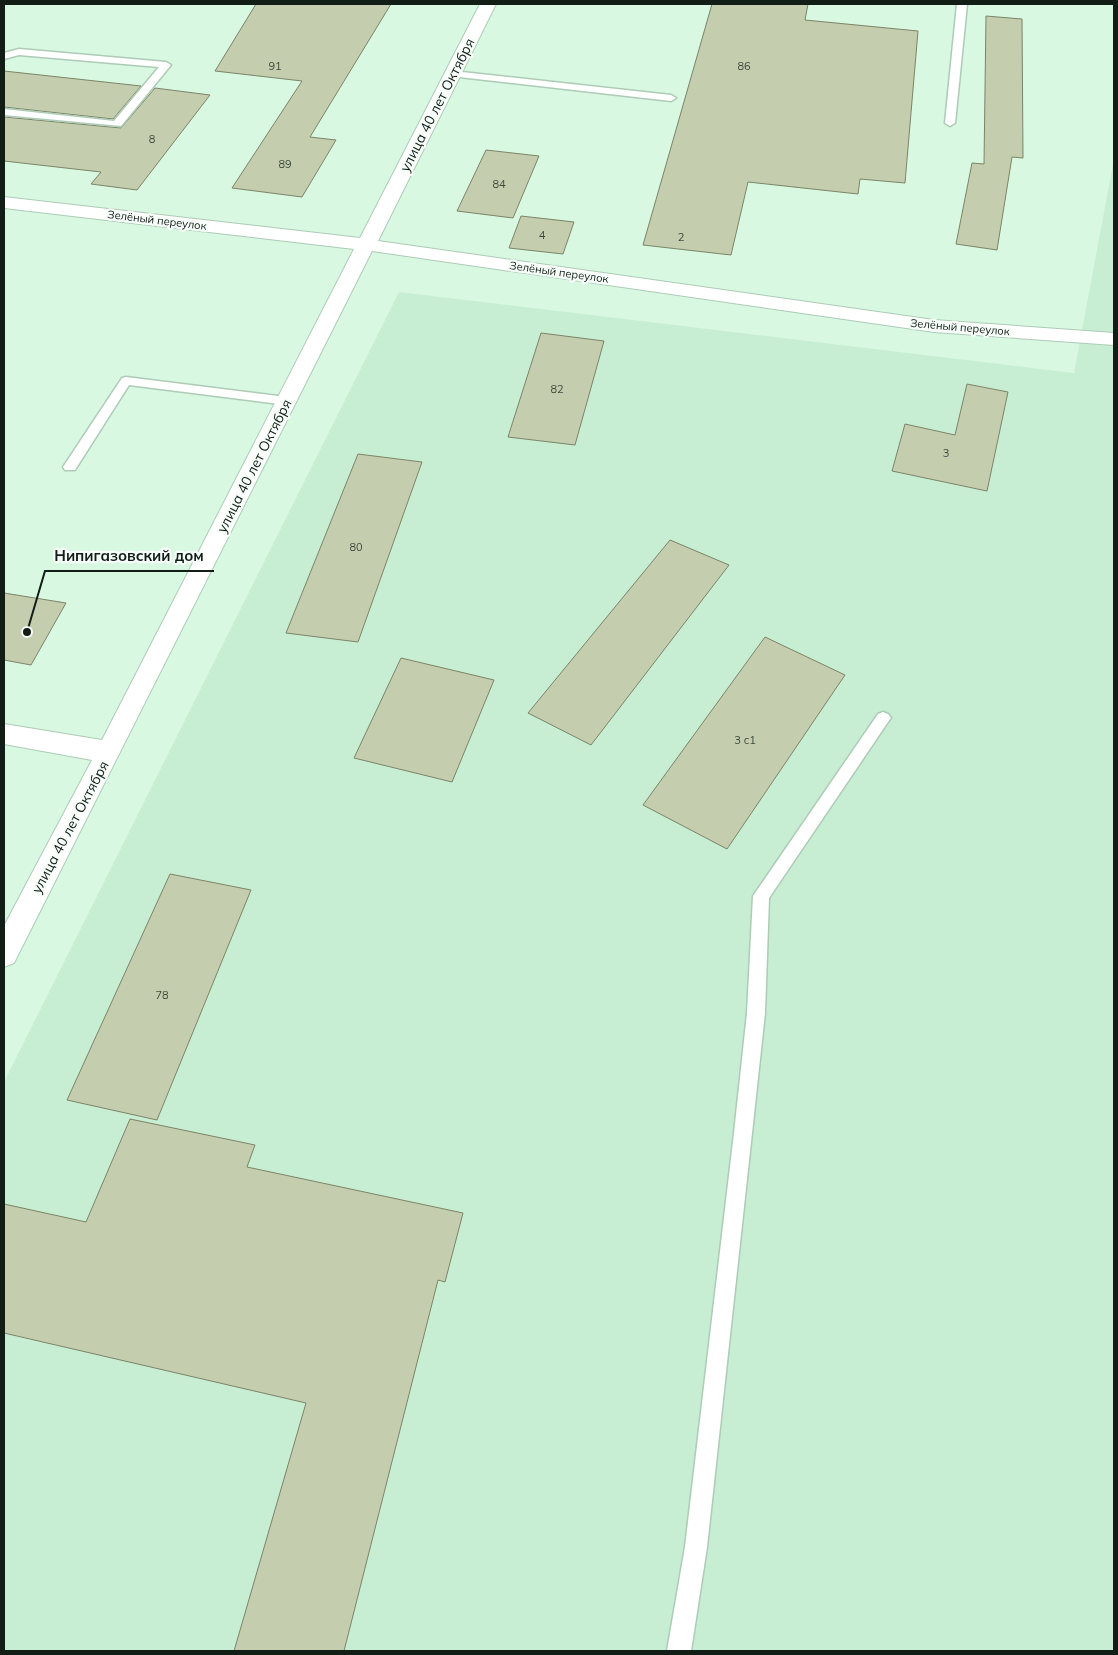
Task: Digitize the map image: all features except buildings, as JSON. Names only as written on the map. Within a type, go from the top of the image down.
[{"type":"street","name":"улица 40 лет Октября","points":[[4,954],[288,401],[488,4]]},
{"type":"street","name":"Зелёный переулок","points":[[4,202],[367,245],[934,326],[1114,339]]},
{"type":"street","points":[[4,734],[109,752]]},
{"type":"lane","points":[[950,123],[962,4]]},
{"type":"lane","points":[[4,56],[20,52],[166,65],[117,124],[4,112]]},
{"type":"lane","points":[[453,74],[671,98]]},
{"type":"lane","points":[[70,467],[126,381],[288,401]]},
{"type":"lane","points":[[679,1651],[696,1547],[743,1133],[756,1013],[761,896],[883,718]]},
{"type":"shaded area","points":[[1114,159],[1114,1651],[4,1651],[4,1082],[399,292],[1074,373]]},
{"type":"place","name":"Нипигазовский дом","points":[[27,632]]}]
